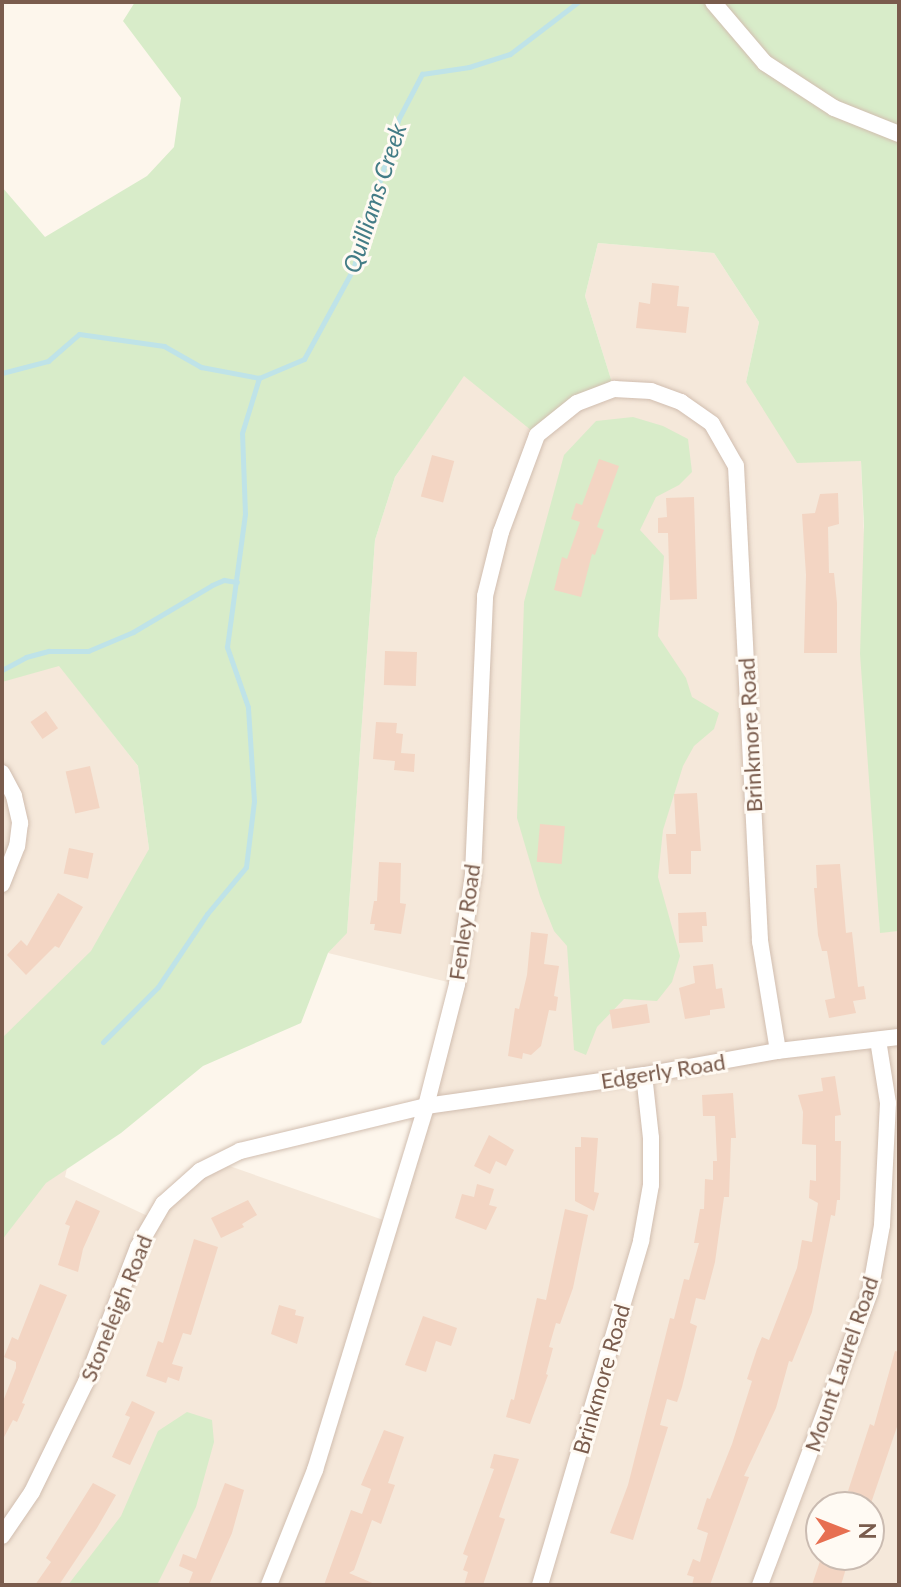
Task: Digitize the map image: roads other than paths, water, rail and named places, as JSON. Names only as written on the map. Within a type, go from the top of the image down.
[{"type":"street","points":[[713,2],[765,63],[834,108],[899,134]]},
{"type":"street","name":"Fenley Road","points":[[269,1585],[315,1470],[426,1106],[467,928],[485,596],[501,532],[537,435],[577,403],[614,389],[651,391],[681,402],[712,424]]},
{"type":"street","name":"Brinkmore Road","points":[[712,424],[736,466],[760,941],[778,1051]]},
{"type":"street","points":[[2,773],[14,796],[20,823],[17,846],[2,884]]},
{"type":"street","name":"Edgerly Road","points":[[426,1106],[644,1075],[778,1051],[899,1037]]},
{"type":"street","name":"Mount Laurel Road","points":[[760,1585],[870,1292],[882,1225],[887,1155],[888,1103],[878,1040]]},
{"type":"street","name":"Brinkmore Road","points":[[540,1585],[641,1241],[651,1185],[651,1138],[644,1075]]},
{"type":"street","name":"Stoneleigh Road","points":[[2,1536],[32,1492],[86,1382],[138,1247],[163,1204],[200,1171],[240,1151],[426,1106]]},
{"type":"waterway","name":"Quilliams Creek","points":[[2,373],[48,361],[79,334],[164,346],[201,367],[259,378],[304,359],[353,269],[399,118],[422,74],[469,67],[510,54],[578,2]]},
{"type":"waterway","points":[[103,1042],[158,987],[207,914],[246,867],[254,801],[248,707],[227,647],[245,514],[242,433],[259,378]]},
{"type":"waterway","points":[[2,670],[26,657],[49,651],[88,651],[133,632],[212,585],[224,580],[237,582]]}]
